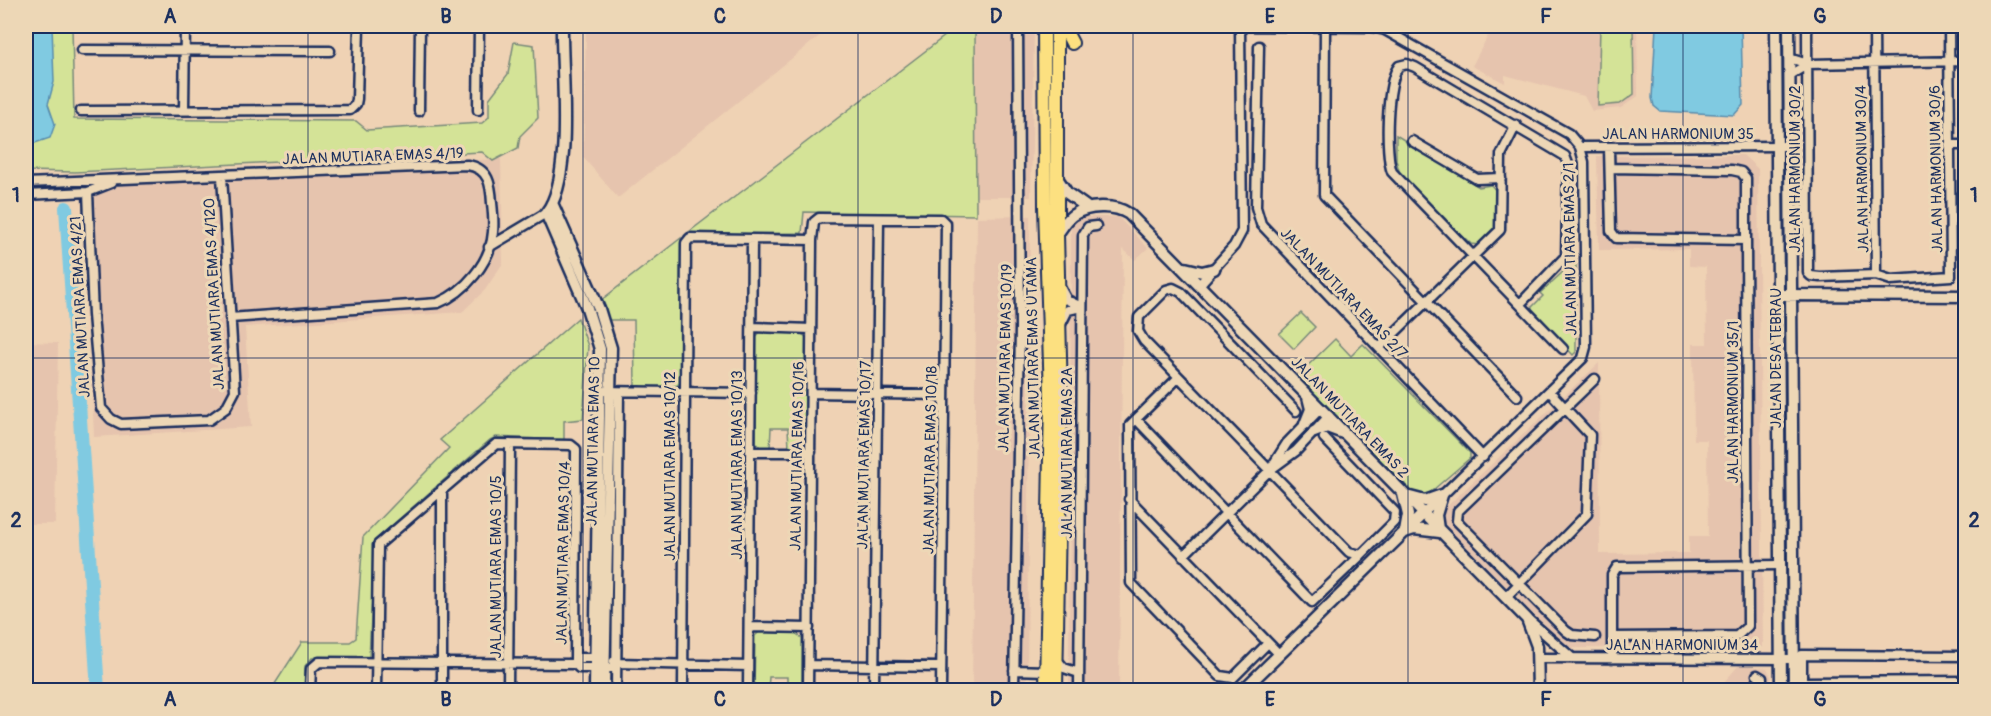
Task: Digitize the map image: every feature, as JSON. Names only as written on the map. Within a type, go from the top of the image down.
[{"type":"main road","name":"JALAN MUTIARA EMAS UTAMA","points":[[1044,26],[1045,207],[1051,396],[1046,671],[1052,689]]},
{"type":"main road","name":"JALAN MUTIARA EMAS UTAMA","points":[[1052,689],[1056,659],[1061,397],[1057,234],[1057,26]]},
{"type":"main road","points":[[1063,26],[1072,43]]},
{"type":"main road","points":[[1045,57],[1051,45],[1057,42]]},
{"type":"street","points":[[184,110],[185,26]]},
{"type":"street","points":[[81,111],[350,110],[356,104],[359,26]]},
{"type":"street","points":[[419,111],[420,26]]},
{"type":"street","points":[[478,110],[479,26]]},
{"type":"street","points":[[557,26],[561,41]]},
{"type":"street","points":[[489,247],[546,213],[552,203],[562,162],[562,26]]},
{"type":"street","name":"JALAN MUTIARA EMAS 10/19","points":[[1014,690],[1020,328],[1018,26]]},
{"type":"street","points":[[1200,284],[1234,246],[1242,231],[1240,26]]},
{"type":"street","name":"JALAN MUTIARA EMAS 2/1","points":[[1240,26],[1371,27],[1392,33],[1569,134],[1580,147],[1584,162],[1586,347],[1580,363],[1243,690]]},
{"type":"street","name":"JALAN DESA TEBRAU","points":[[1776,26],[1781,690]]},
{"type":"street","name":"JALAN DESA TEBRAU","points":[[1789,26],[1794,690]]},
{"type":"street","points":[[1808,26],[1808,64]]},
{"type":"street","name":"JALAN HARMONIUM 30/4","points":[[1874,26],[1876,275]]},
{"type":"street","name":"JALAN HARMONIUM 30/6","points":[[1948,26],[1951,276]]},
{"type":"street","points":[[1325,27],[1324,195],[1517,396]]},
{"type":"street","name":"JALAN MUTIARA EMAS 2/7","points":[[1259,46],[1256,207],[1259,219],[1268,235],[1483,456]]},
{"type":"street","points":[[82,50],[330,51]]},
{"type":"street","points":[[1789,57],[1808,64],[1965,61]]},
{"type":"street","points":[[1790,75],[1808,64]]},
{"type":"street","name":"JALAN HARMONIUM 30/2","points":[[1808,64],[1808,273],[1811,276],[1820,277],[1876,275],[1892,280],[1951,276]]},
{"type":"street","points":[[1520,304],[1566,256],[1568,164],[1559,150],[1516,125],[1411,65],[1399,66],[1394,72],[1390,92],[1390,170],[1563,349]]},
{"type":"street","points":[[1379,348],[1501,229],[1501,154],[1516,125]]},
{"type":"street","points":[[1412,141],[1478,179],[1501,178]]},
{"type":"street","points":[[1949,145],[1965,145]]},
{"type":"street","name":"JALAN HARMONIUM 35","points":[[1580,147],[1790,146]]},
{"type":"street","points":[[1609,148],[1611,231],[1616,238],[1746,240]]},
{"type":"street","name":"JALAN MUTIARA EMAS 4/19","points":[[26,183],[472,165],[483,172],[491,186],[494,232],[489,247],[478,270],[466,284],[438,303],[231,318]]},
{"type":"street","name":"JALAN HARMONIUM 35/1","points":[[1610,168],[1732,170],[1741,172],[1746,178],[1748,626],[1741,634],[1613,637]]},
{"type":"street","name":"JALAN MUTIARA EMAS 4/120","points":[[222,176],[235,391],[226,408]]},
{"type":"street","points":[[1057,177],[1067,193],[1088,208],[1071,216],[1057,234]]},
{"type":"street","name":"JALAN MUTIARA EMAS 4/19","points":[[26,195],[88,192],[114,181]]},
{"type":"street","name":"JALAN MUTIARA EMAS 4/21","points":[[88,192],[100,405],[108,417],[121,424],[209,420],[226,408]]},
{"type":"street","name":"JALAN MUTIARA EMAS 10","points":[[552,203],[599,309],[610,348],[599,663],[595,690]]},
{"type":"street","name":"JALAN MUTIARA EMAS 2","points":[[1088,208],[1125,211],[1215,299],[1527,619],[1535,637],[1538,658],[1538,690]]},
{"type":"street","name":"JALAN MUTIARA EMAS 10","points":[[546,213],[587,308],[600,349],[609,392]]},
{"type":"street","name":"JALAN MUTIARA EMAS 10/16","points":[[808,690],[814,222],[819,219],[879,219]]},
{"type":"street","name":"JALAN MUTIARA EMAS 10/18","points":[[879,219],[941,219],[946,222],[941,690]]},
{"type":"street","name":"JALAN MUTIARA EMAS 10/17","points":[[874,690],[879,219]]},
{"type":"street","name":"JALAN MUTIARA EMAS 2A","points":[[1079,690],[1083,235],[1088,227],[1096,226]]},
{"type":"street","name":"JALAN MUTIARA EMAS 10/12","points":[[683,690],[686,241],[690,238],[752,240]]},
{"type":"street","points":[[752,240],[812,240]]},
{"type":"street","name":"JALAN MUTIARA EMAS 10/13","points":[[748,690],[752,240]]},
{"type":"street","points":[[1182,266],[1202,272],[1214,269]]},
{"type":"street","points":[[1214,269],[1209,284],[1215,299]]},
{"type":"street","points":[[1058,283],[1067,300],[1082,307]]},
{"type":"street","points":[[1296,411],[1181,292],[1173,288],[1166,290],[1139,318],[1137,324],[1144,341],[1348,552],[1361,555]]},
{"type":"street","points":[[1778,295],[1965,296]]},
{"type":"street","points":[[1060,329],[1065,313],[1082,307]]},
{"type":"street","points":[[752,327],[811,329]]},
{"type":"street","points":[[1179,377],[1130,425],[1131,583],[1220,676],[1227,679],[1233,678],[1268,643]]},
{"type":"street","points":[[1595,379],[1458,511],[1456,516],[1457,521],[1568,633],[1595,637]]},
{"type":"street","points":[[1270,470],[1287,443],[1305,424],[1311,413],[1311,403],[1300,386]]},
{"type":"street","points":[[609,392],[751,393]]},
{"type":"street","points":[[1506,597],[1587,514],[1590,435],[1550,392]]},
{"type":"street","points":[[811,393],[944,395]]},
{"type":"street","points":[[609,404],[616,690]]},
{"type":"street","points":[[1305,424],[1325,412]]},
{"type":"street","points":[[1319,435],[1325,412]]},
{"type":"street","points":[[1136,419],[1312,602],[1394,522],[1395,512],[1319,435]]},
{"type":"street","points":[[1183,556],[1270,470],[1319,435],[1321,428],[1332,428],[1353,441]]},
{"type":"street","points":[[376,690],[377,552],[380,543],[491,446],[510,444]]},
{"type":"street","name":"JALAN MUTIARA EMAS 10/4","points":[[510,444],[572,445],[578,454],[575,664]]},
{"type":"street","name":"JALAN MUTIARA EMAS 10/5","points":[[508,690],[510,444]]},
{"type":"street","points":[[750,452],[811,452]]},
{"type":"street","points":[[1779,456],[1792,455]]},
{"type":"street","points":[[442,489],[442,690]]},
{"type":"street","points":[[1403,492],[1422,501],[1442,495]]},
{"type":"street","points":[[1403,492],[1408,515],[1405,532],[1414,529],[1440,532],[1435,518],[1442,495]]},
{"type":"street","points":[[1129,499],[1280,655]]},
{"type":"street","points":[[1612,659],[1612,574],[1617,567],[1780,564]]},
{"type":"street","points":[[1527,619],[1571,657]]},
{"type":"street","points":[[749,627],[809,628]]},
{"type":"street","points":[[1965,656],[1802,655],[1802,682],[1965,681]]},
{"type":"street","name":"JALAN HARMONIUM 34","points":[[1538,658],[1794,658]]},
{"type":"street","points":[[310,690],[309,676],[312,667],[319,662],[575,664],[579,668],[612,659],[616,663],[748,666]]},
{"type":"street","points":[[1056,659],[1064,668],[1079,673]]},
{"type":"street","name":"JALAN MUTIARA EMAS 10","points":[[599,663],[604,690]]},
{"type":"street","points":[[809,665],[941,667]]},
{"type":"street","points":[[1014,670],[1046,671]]},
{"type":"street","points":[[1052,689],[1064,677],[1079,673]]},
{"type":"street","points":[[1757,675],[1762,678],[1762,690]]},
{"type":"shaded area","points":[[592,26],[832,26],[618,198],[583,157],[586,30]]},
{"type":"shaded area","points":[[975,26],[1034,26],[1031,197],[976,197]]},
{"type":"shaded area","points":[[1493,26],[1637,26],[1638,96],[1621,108],[1592,111],[1584,96],[1505,75],[1505,83],[1472,66]]},
{"type":"shaded area","points":[[1743,155],[1758,169],[1763,647],[1567,648],[1441,521],[1442,511],[1599,363],[1600,554],[1689,553],[1689,536],[1708,536],[1707,440],[1694,440],[1693,344],[1707,344],[1706,267],[1689,266],[1689,249],[1599,250],[1597,156]]},
{"type":"shaded area","points":[[501,159],[503,263],[485,290],[462,312],[245,327],[251,427],[94,437],[83,178]]},
{"type":"shaded area","points":[[1030,216],[1027,690],[972,690],[977,217]]},
{"type":"shaded area","points":[[1081,217],[1118,217],[1148,248],[1135,260],[1123,249],[1119,690],[1069,690],[1071,227]]},
{"type":"shaded area","points":[[26,342],[58,343],[55,524],[26,524]]},
{"type":"shaded area","points":[[1739,665],[1767,668],[1771,677],[1771,690],[1717,690]]},
{"type":"green space","points":[[26,26],[72,26],[74,119],[356,121],[367,130],[482,123],[489,117],[489,99],[508,74],[514,42],[534,45],[538,118],[520,136],[518,148],[493,161],[482,152],[75,172],[26,171]]},
{"type":"green space","points":[[958,26],[975,26],[976,215],[804,212],[802,233],[685,235]]},
{"type":"green space","points":[[1600,26],[1633,26],[1634,94],[1620,104],[1598,106]]},
{"type":"green space","points":[[1396,135],[1479,187],[1491,185],[1497,192],[1497,226],[1480,245],[1471,244],[1400,174],[1396,160]]},
{"type":"green space","points":[[1960,152],[1965,152],[1965,257],[1960,257]]},
{"type":"green space","points":[[681,238],[680,383],[675,387],[635,387],[634,320],[605,320],[600,301]]},
{"type":"green space","points":[[1576,260],[1576,352],[1573,355],[1530,309],[1543,296],[1540,293]]},
{"type":"green space","points":[[1301,313],[1315,327],[1294,349],[1279,334]]},
{"type":"green space","points":[[578,318],[588,346],[583,419],[564,421],[564,440],[496,437],[490,440],[375,540],[369,657],[312,658],[305,666],[304,690],[271,690],[302,642],[350,642],[356,638],[363,537],[449,448],[440,440]]},
{"type":"green space","points":[[760,332],[800,333],[806,337],[805,443],[801,447],[789,448],[788,428],[771,428],[770,448],[760,447],[756,442],[756,337]]},
{"type":"green space","points":[[1335,339],[1351,356],[1363,344],[1470,453],[1470,458],[1426,496],[1417,496],[1296,377]]},
{"type":"green space","points":[[759,632],[795,633],[802,638],[802,690],[787,690],[787,677],[769,677],[768,690],[754,690],[755,636]]},
{"type":"water","points":[[29,26],[52,26],[54,82],[48,104],[55,124],[50,138],[35,143],[26,139],[26,58]]},
{"type":"water","points":[[1656,26],[1741,26],[1743,105],[1734,115],[1660,111],[1654,106],[1652,98]]},
{"type":"waterway","points":[[66,208],[98,690]]}]
